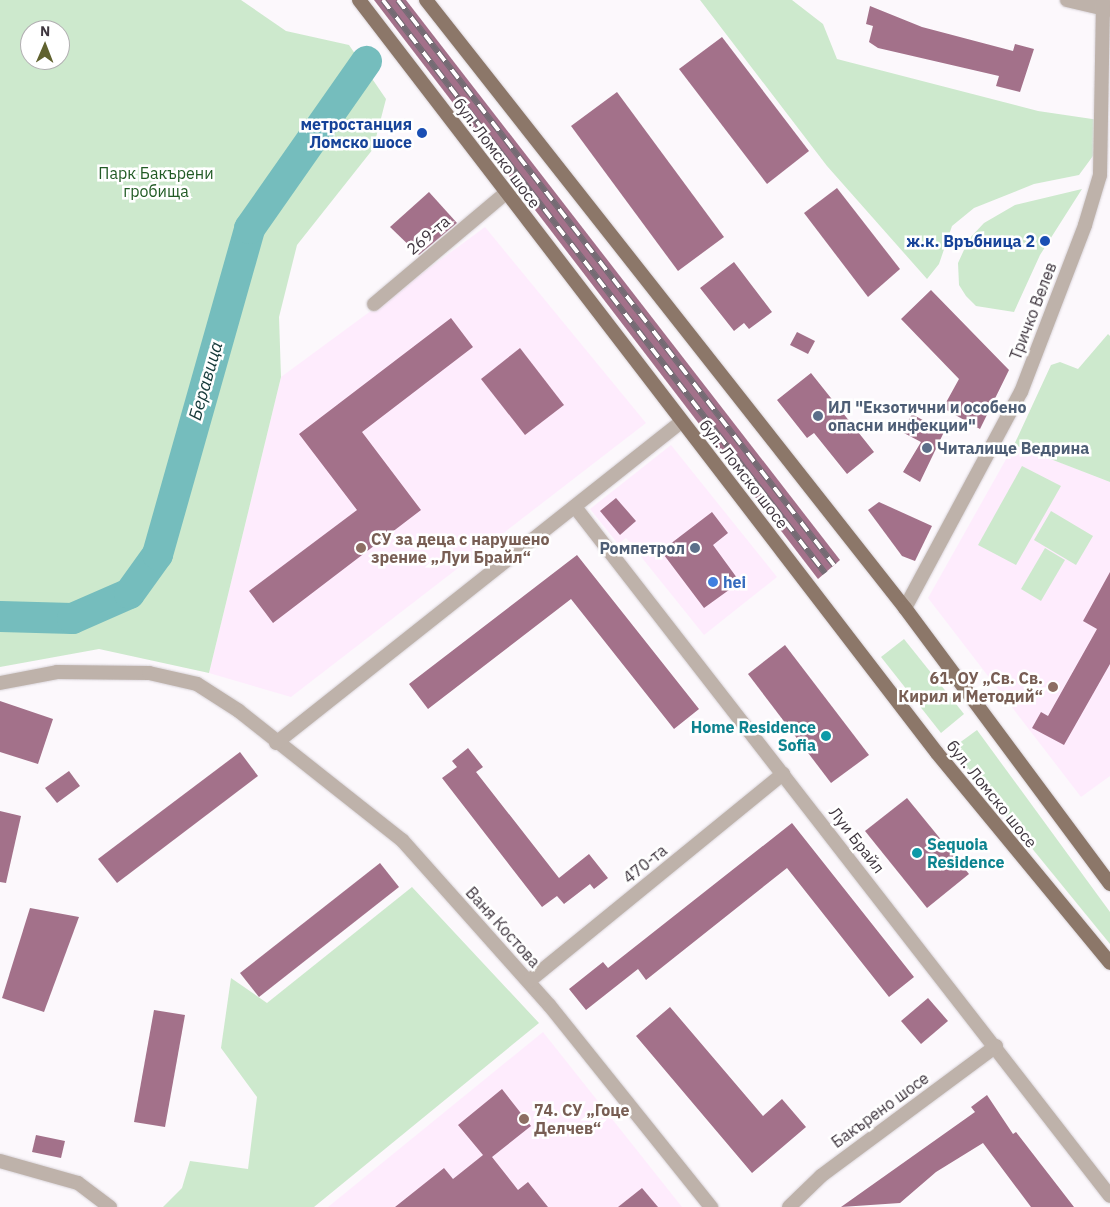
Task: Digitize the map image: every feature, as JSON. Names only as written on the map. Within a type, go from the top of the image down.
[{"type":"main road","name":"бул. Ломско шосе","points":[[359,0],[681,422],[937,753],[1110,963]]},
{"type":"main road","points":[[426,0],[905,608],[1110,884]]},
{"type":"street","points":[[1067,0],[1105,6]]},
{"type":"street","name":"Тричко Велев","points":[[905,608],[1021,392],[1043,337],[1100,175],[1107,76],[1105,6]]},
{"type":"street","name":"269-та","points":[[374,304],[506,193]]},
{"type":"street","points":[[276,743],[681,422]]},
{"type":"street","name":"Луи Брайл","points":[[575,507],[996,1046],[1110,1196]]},
{"type":"street","name":"Ваня Костова","points":[[0,684],[57,672],[148,673],[197,684],[233,707],[276,743],[402,840],[529,981],[712,1207]]},
{"type":"street","name":"470-та","points":[[529,981],[783,774]]},
{"type":"street","name":"Бакърено шосе","points":[[789,1207],[821,1176],[996,1046]]},
{"type":"street","points":[[0,1160],[78,1183],[110,1207]]},
{"type":"shaded area","name":"СУ за деца с нарушено зрение „Луи Брайл“","points":[[485,227],[646,423],[291,697],[209,673],[281,377]]},
{"type":"shaded area","points":[[671,445],[777,577],[704,635],[626,538],[618,544],[590,509]]},
{"type":"shaded area","name":"61. ОУ „Св. Св. Кирил и Методий“","points":[[1014,445],[1110,482],[1110,776],[1081,797],[928,598]]},
{"type":"shaded area","name":"74. СУ „Гоце Делчев“","points":[[543,1032],[682,1207],[328,1207]]},
{"type":"green space","name":"Парк Бакърени гробища","points":[[0,0],[241,0],[286,31],[349,45],[386,99],[373,149],[297,245],[279,317],[281,377],[209,673],[99,649],[0,667]]},
{"type":"green space","points":[[700,0],[792,0],[823,24],[837,59],[1038,111],[1099,120],[1101,145],[1079,175],[1034,184],[974,208],[952,226],[939,264],[927,279],[827,166]]},
{"type":"green space","points":[[1082,189],[1040,255],[1014,312],[976,306],[959,285],[958,263],[969,239],[984,223],[1015,205]]},
{"type":"green space","points":[[1108,334],[1110,336],[1110,482],[1014,445],[1051,365],[1060,362],[1078,369]]},
{"type":"green space","points":[[1022,466],[1061,486],[1016,565],[978,545]]},
{"type":"green space","points":[[1051,511],[1093,536],[1076,565],[1034,540]]},
{"type":"green space","points":[[1045,548],[1065,560],[1041,601],[1021,589]]},
{"type":"green space","points":[[904,639],[964,714],[941,733],[881,657]]},
{"type":"green space","points":[[977,730],[1110,912],[1110,944],[951,749]]},
{"type":"green space","points":[[412,887],[539,1023],[314,1207],[163,1207],[182,1188],[190,1161],[248,1169],[257,1097],[221,1048],[231,978],[267,1003]]},
{"type":"building","points":[[374,0],[406,0],[840,560],[818,579]]},
{"type":"building","points":[[870,6],[922,27],[1013,51],[1015,44],[1034,49],[1020,92],[996,86],[999,76],[878,48],[869,42],[873,26],[866,24]]},
{"type":"building","points":[[722,37],[809,151],[767,184],[679,69]]},
{"type":"building","points":[[617,92],[724,237],[678,271],[571,126]]},
{"type":"building","points":[[837,188],[900,269],[868,297],[804,213]]},
{"type":"building","points":[[429,192],[457,223],[419,255],[390,227]]},
{"type":"building","points":[[734,262],[772,312],[749,329],[744,323],[734,331],[700,288]]},
{"type":"building","points":[[931,290],[1009,370],[980,429],[943,408],[959,379],[901,319]]},
{"type":"building","points":[[451,318],[473,347],[362,432],[421,510],[273,623],[249,591],[357,510],[299,434]]},
{"type":"building","points":[[797,332],[815,341],[808,354],[790,345]]},
{"type":"building","points":[[520,348],[564,405],[525,435],[481,379]]},
{"type":"building","name":"ИЛ \"Екзотични и особено опасни инфекции\"","points":[[811,373],[874,452],[847,474],[814,433],[807,438],[777,400]]},
{"type":"building","name":"Читалище Ведрина","points":[[912,414],[944,432],[920,482],[903,472],[921,442],[902,432]]},
{"type":"building","points":[[616,498],[636,521],[620,535],[600,511]]},
{"type":"building","points":[[879,502],[932,526],[915,561],[902,556],[868,510]]},
{"type":"building","points":[[712,512],[728,533],[713,545],[740,582],[704,608],[661,551]]},
{"type":"building","points":[[577,555],[699,709],[674,729],[571,599],[428,709],[409,684]]},
{"type":"building","points":[[1110,572],[1110,664],[1064,745],[1032,728],[1041,712],[1048,716],[1097,629],[1083,621]]},
{"type":"building","points":[[785,645],[869,755],[831,783],[748,674]]},
{"type":"building","points":[[0,701],[53,719],[38,764],[0,752]]},
{"type":"building","points":[[468,748],[483,767],[476,772],[559,878],[589,854],[608,878],[594,889],[590,884],[564,904],[557,896],[542,907],[442,778],[457,767],[452,761]]},
{"type":"building","points":[[240,752],[258,776],[117,883],[98,859]]},
{"type":"building","points":[[69,771],[80,786],[57,803],[45,788]]},
{"type":"building","name":"Sequoia Residence","points":[[907,798],[969,874],[927,908],[865,831]]},
{"type":"building","points":[[0,811],[21,816],[6,883],[0,882]]},
{"type":"building","points":[[792,823],[914,977],[889,997],[787,868],[646,980],[638,969],[586,1010],[569,989],[603,962],[608,968]]},
{"type":"building","points":[[380,863],[399,887],[259,997],[240,973]]},
{"type":"building","points":[[30,908],[79,917],[44,1012],[2,998]]},
{"type":"building","points":[[928,998],[948,1021],[921,1044],[901,1021]]},
{"type":"building","points":[[670,1007],[763,1116],[782,1099],[806,1127],[752,1173],[636,1036]]},
{"type":"building","points":[[154,1010],[185,1015],[165,1127],[134,1122]]},
{"type":"building","points":[[502,1089],[531,1126],[492,1157],[518,1190],[528,1182],[548,1207],[395,1207],[444,1168],[453,1179],[483,1155],[458,1125]]},
{"type":"building","points":[[987,1095],[1013,1134],[1016,1132],[1074,1207],[1031,1207],[983,1143],[936,1172],[900,1203],[841,1207],[975,1112],[971,1107]]},
{"type":"building","points":[[36,1135],[65,1141],[61,1158],[32,1152]]},
{"type":"building","points":[[642,1188],[658,1207],[618,1207]]},
{"type":"waterway","name":"Беравица","points":[[0,616],[72,618],[129,593],[157,554],[249,228],[366,61]]},
{"type":"railway","points":[[383,0],[825,573]]},
{"type":"railway","points":[[398,0],[834,565]]},
{"type":"place","name":"метростанция Ломско шосе","points":[[422,133]]},
{"type":"place","name":"ж.к. Връбница 2","points":[[1045,241]]},
{"type":"place","name":"ИЛ \"Екзотични и особено опасни инфекции\"","points":[[818,416]]},
{"type":"place","name":"Читалище Ведрина","points":[[927,448]]},
{"type":"place","name":"СУ за деца с нарушено зрение „Луи Брайл“","points":[[361,548]]},
{"type":"place","name":"Ромпетрол","points":[[695,548]]},
{"type":"place","name":"hei","points":[[713,582]]},
{"type":"place","name":"61. ОУ „Св. Св. Кирил и Методий“","points":[[1053,687]]},
{"type":"place","name":"Home Residence Sofia","points":[[826,736]]},
{"type":"place","name":"Sequoia Residence","points":[[917,853]]},
{"type":"place","name":"74. СУ „Гоце Делчев“","points":[[524,1119]]}]
